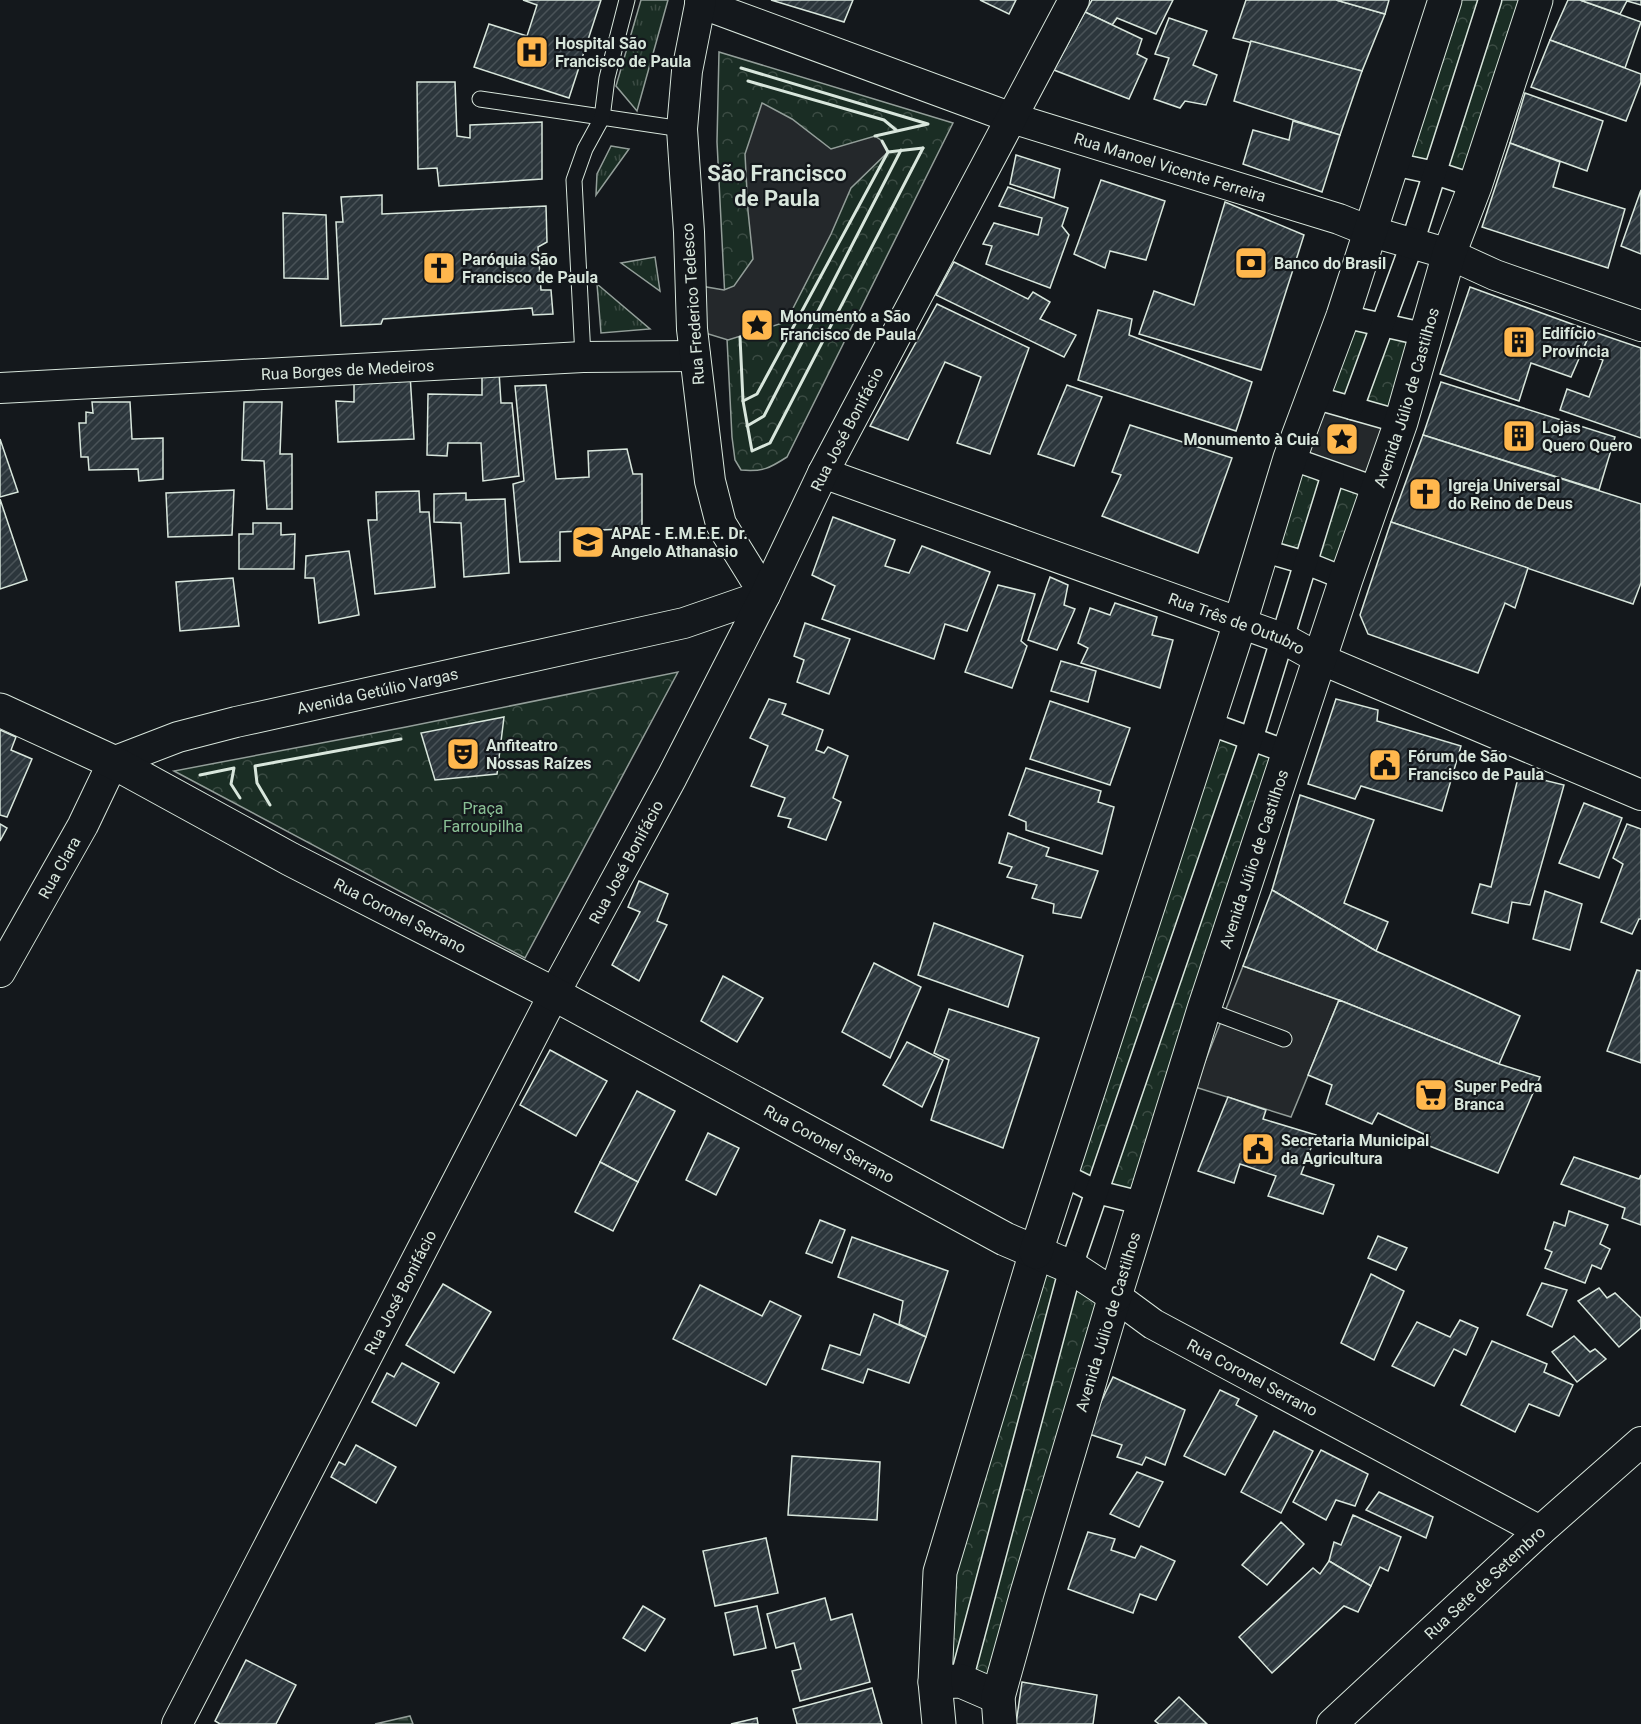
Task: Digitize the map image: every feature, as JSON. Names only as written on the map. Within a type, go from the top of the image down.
[{"type":"main road","points":[[939,1724],[948,1682],[940,1572],[1060,1174],[1208,723],[1290,458],[1343,316],[1445,0]]},
{"type":"main road","name":"Avenida Júlio de Castilhos","points":[[999,1711],[1026,1593],[1204,1009],[1346,579],[1401,422],[1449,254],[1536,0]]},
{"type":"main road","points":[[0,710],[113,762]]},
{"type":"main road","name":"Rua Coronel Serrano","points":[[113,762],[290,859],[554,994],[1005,1239],[1071,1267],[1115,1296]]},
{"type":"main road","points":[[948,1682],[999,1711]]},
{"type":"street","name":"Rua José Bonifácio","points":[[177,1724],[554,994],[672,777],[765,595],[823,473],[1074,0]]},
{"type":"street","points":[[1352,408],[1412,244],[1490,0]]},
{"type":"street","name":"Rua Manoel Vicente Ferreira","points":[[701,2],[1012,118],[1339,219],[1369,231],[1449,254],[1495,275],[1641,326]]},
{"type":"street","name":"Rua Frederico Tedesco","points":[[701,2],[687,71],[682,129],[692,329],[710,481],[721,524],[765,595]]},
{"type":"street","points":[[1393,164],[1435,172],[1474,186]]},
{"type":"street","points":[[1343,316],[1427,336]]},
{"type":"street","name":"Rua Borges de Medeiros","points":[[0,388],[583,357],[695,356]]},
{"type":"street","points":[[1313,398],[1401,422]]},
{"type":"street","points":[[1290,458],[1378,489]]},
{"type":"street","name":"Rua Três de Outubro","points":[[823,473],[1282,638],[1320,659],[1641,795]]},
{"type":"street","points":[[948,1682],[1071,1267],[1251,740],[1333,474]]},
{"type":"street","points":[[1261,550],[1306,563],[1346,579]]},
{"type":"street","name":"Avenida Getúlio Vargas","points":[[113,762],[178,737],[236,722],[684,623],[765,595]]},
{"type":"street","points":[[1208,723],[1290,753]]},
{"type":"street","name":"Rua Clara","points":[[0,972],[83,825],[113,762]]},
{"type":"street","points":[[1060,1174],[1097,1192],[1145,1204]]},
{"type":"street","name":"Rua Coronel Serrano","points":[[1115,1296],[1153,1324],[1540,1531]]},
{"type":"street","name":"Rua Sete de Setembro","points":[[1332,1724],[1540,1531],[1641,1442]]},
{"type":"lane","points":[[583,357],[574,180],[585,149],[602,118],[607,78],[627,0]]},
{"type":"lane","points":[[480,99],[682,129]]},
{"type":"lane","points":[[1204,1009],[1284,1039]]},
{"type":"green space","points":[[641,0],[668,0],[637,111],[616,86]]},
{"type":"green space","points":[[1445,0],[1536,0],[1475,186],[1393,164]]},
{"type":"green space","points":[[719,52],[953,123],[787,457],[761,470],[741,470],[735,460],[732,437],[717,142]]},
{"type":"green space","points":[[611,146],[629,149],[596,195],[597,174]]},
{"type":"green space","points":[[655,257],[660,291],[621,263]]},
{"type":"green space","points":[[597,284],[650,329],[601,333]]},
{"type":"green space","points":[[1343,316],[1427,335],[1401,422],[1313,398]]},
{"type":"green space","points":[[1290,458],[1378,489],[1346,579],[1261,550]]},
{"type":"green space","name":"Praça Farroupilha","points":[[678,672],[525,958],[174,771],[406,727]]},
{"type":"green space","points":[[1208,723],[1290,753],[1145,1204],[1061,1174]]},
{"type":"green space","points":[[1036,1252],[1115,1296],[998,1697],[935,1682],[940,1572]]},
{"type":"green space","points":[[410,1716],[413,1724],[375,1724]]},
{"type":"shaded area","points":[[762,103],[792,119],[831,149],[875,136],[882,141],[888,152],[851,188],[831,234],[786,322],[728,340],[692,329],[689,284],[724,290],[734,286],[753,259],[745,154]]},
{"type":"shaded area","points":[[1315,398],[1399,422],[1375,489],[1291,458]]},
{"type":"shaded area","points":[[1243,966],[1339,1000],[1291,1117],[1195,1087]]},
{"type":"building","name":"Hospital São Francisco de Paula","points":[[523,0],[601,0],[569,98],[474,67],[489,24],[527,36],[537,5]]},
{"type":"building","points":[[771,0],[853,0],[844,22]]},
{"type":"building","points":[[980,0],[1016,0],[1009,14]]},
{"type":"building","points":[[1092,0],[1173,0],[1156,34],[1117,18],[1112,25],[1085,12]]},
{"type":"building","points":[[1246,0],[1336,0],[1385,14],[1362,71],[1233,38]]},
{"type":"building","points":[[1336,0],[1389,0],[1385,14]]},
{"type":"building","points":[[1568,0],[1580,0],[1641,22],[1625,68],[1550,40]]},
{"type":"building","points":[[1580,0],[1641,0],[1641,5],[1627,1],[1620,14]]},
{"type":"building","points":[[1085,12],[1142,39],[1137,54],[1147,59],[1129,99],[1054,70]]},
{"type":"building","points":[[1169,18],[1207,31],[1193,65],[1217,75],[1206,105],[1185,101],[1180,108],[1154,99],[1169,58],[1155,54]]},
{"type":"building","points":[[1550,40],[1641,74],[1641,82],[1626,121],[1531,87]]},
{"type":"building","points":[[1251,41],[1362,71],[1340,135],[1234,101]]},
{"type":"building","points":[[417,82],[455,82],[457,136],[470,138],[470,125],[542,122],[542,179],[439,186],[437,168],[418,169]]},
{"type":"building","points":[[1525,93],[1603,121],[1587,171],[1510,143]]},
{"type":"building","points":[[1293,121],[1340,135],[1322,192],[1243,164],[1253,130],[1289,140]]},
{"type":"building","points":[[1510,143],[1560,162],[1553,187],[1625,209],[1608,268],[1482,227]]},
{"type":"building","points":[[1016,155],[1060,169],[1054,198],[1010,184]]},
{"type":"building","points":[[1101,180],[1165,201],[1146,260],[1110,251],[1105,268],[1074,254]]},
{"type":"building","points":[[1008,187],[1068,208],[1062,226],[1069,235],[1050,288],[986,264],[992,246],[983,244],[994,223],[1038,235],[1042,218],[999,206]]},
{"type":"building","points":[[1641,190],[1641,254],[1621,246]]},
{"type":"building","name":"Paróquia São Francisco de Paula","points":[[382,195],[382,214],[546,206],[547,242],[538,247],[541,290],[551,290],[553,314],[533,315],[532,308],[383,319],[381,324],[341,326],[336,222],[343,222],[341,197]]},
{"type":"building","name":"Banco do Brasil","points":[[1225,202],[1304,235],[1261,370],[1139,334],[1154,291],[1194,305]]},
{"type":"building","points":[[283,213],[326,215],[328,279],[284,278]]},
{"type":"building","points":[[954,262],[1028,299],[1033,292],[1050,302],[1040,319],[1076,335],[1064,357],[936,295]]},
{"type":"building","name":"Edifício Província","points":[[1470,287],[1591,331],[1571,377],[1531,363],[1519,401],[1440,374]]},
{"type":"building","points":[[937,304],[1029,348],[990,454],[957,443],[981,377],[945,362],[908,440],[870,426]]},
{"type":"building","points":[[1098,310],[1132,319],[1129,335],[1252,382],[1236,431],[1078,380]]},
{"type":"building","points":[[1591,331],[1641,348],[1641,438],[1560,410],[1567,389],[1589,397],[1603,360],[1582,352]]},
{"type":"building","points":[[482,372],[499,372],[501,403],[512,403],[519,476],[483,481],[481,443],[448,443],[447,456],[427,455],[428,394],[482,395]]},
{"type":"building","points":[[410,374],[414,439],[338,442],[336,401],[354,402],[354,378]]},
{"type":"building","name":"Lojas Quero Quero","points":[[1441,382],[1615,437],[1599,490],[1423,435]]},
{"type":"building","points":[[546,385],[556,479],[589,477],[588,451],[627,449],[633,474],[642,474],[642,528],[560,532],[560,561],[520,562],[513,484],[524,481],[515,386]]},
{"type":"building","points":[[1067,385],[1102,397],[1074,466],[1038,454]]},
{"type":"building","points":[[92,402],[130,402],[132,439],[163,438],[163,479],[139,481],[138,469],[89,470],[88,457],[81,457],[79,423],[86,423],[86,412],[93,413]]},
{"type":"building","points":[[244,402],[282,402],[280,454],[292,454],[292,509],[267,509],[264,461],[242,460]]},
{"type":"building","points":[[1130,425],[1232,458],[1198,553],[1102,516],[1121,475],[1112,472]]},
{"type":"building","points":[[1423,435],[1641,504],[1641,583],[1633,604],[1391,522]]},
{"type":"building","points":[[0,439],[18,492],[0,497]]},
{"type":"building","points":[[234,490],[232,535],[168,537],[166,493]]},
{"type":"building","points":[[419,491],[420,512],[429,512],[435,587],[375,594],[368,520],[377,520],[376,492]]},
{"type":"building","points":[[466,493],[466,500],[505,499],[509,573],[464,577],[461,523],[434,522],[434,494]]},
{"type":"building","points":[[0,499],[27,580],[0,589]]},
{"type":"building","points":[[833,517],[895,540],[885,566],[909,573],[922,546],[990,572],[967,631],[945,624],[934,659],[822,619],[835,586],[812,575]]},
{"type":"building","points":[[1391,522],[1528,568],[1515,608],[1505,603],[1478,673],[1368,634],[1360,615]]},
{"type":"building","points":[[253,523],[281,523],[281,535],[295,534],[294,569],[239,569],[239,534],[253,534]]},
{"type":"building","points":[[349,551],[359,615],[319,623],[314,578],[305,578],[306,556]]},
{"type":"building","points":[[1050,577],[1068,585],[1064,605],[1075,609],[1057,650],[1028,640]]},
{"type":"building","points":[[233,578],[239,626],[180,631],[176,582]]},
{"type":"building","points":[[998,585],[1035,594],[1021,641],[1027,646],[1012,688],[965,672]]},
{"type":"building","points":[[1115,603],[1157,617],[1152,635],[1173,640],[1160,688],[1081,663],[1088,648],[1078,643],[1090,608],[1110,615]]},
{"type":"building","points":[[805,623],[850,639],[829,694],[797,682],[804,660],[794,656]]},
{"type":"building","points":[[1061,661],[1096,671],[1088,702],[1051,691]]},
{"type":"building","points":[[769,699],[786,704],[782,714],[823,730],[816,750],[824,753],[828,747],[848,756],[833,798],[841,802],[826,840],[788,827],[791,819],[778,816],[785,798],[751,786],[768,746],[750,738]]},
{"type":"building","name":"Fórum de São Francisco de Paula","points":[[1336,699],[1378,710],[1377,721],[1461,746],[1442,811],[1361,786],[1355,799],[1308,784]]},
{"type":"building","points":[[1050,701],[1130,728],[1110,785],[1030,759]]},
{"type":"building","name":"Anfiteatro Nossas Raízes","points":[[504,717],[497,774],[435,780],[421,733]]},
{"type":"building","points":[[0,730],[16,737],[11,750],[32,759],[7,817],[0,815]]},
{"type":"building","points":[[1026,768],[1101,791],[1098,802],[1114,807],[1102,854],[1026,830],[1026,822],[1009,815]]},
{"type":"building","points":[[1519,774],[1564,785],[1530,905],[1512,902],[1508,923],[1472,913],[1480,884],[1491,887]]},
{"type":"building","points":[[1300,795],[1374,820],[1344,903],[1388,922],[1376,951],[1272,890]]},
{"type":"building","points":[[1584,803],[1622,818],[1599,878],[1559,863]]},
{"type":"building","points":[[0,824],[7,828],[0,841]]},
{"type":"building","points":[[1627,824],[1641,829],[1641,919],[1632,934],[1601,922],[1623,864],[1613,858]]},
{"type":"building","points":[[1008,833],[1049,848],[1046,856],[1098,871],[1081,918],[1053,913],[1054,904],[1032,898],[1037,885],[1007,877],[1012,867],[999,863]]},
{"type":"building","points":[[639,881],[668,894],[657,921],[667,925],[639,981],[612,965],[640,912],[628,907]]},
{"type":"building","points":[[1272,890],[1376,951],[1520,1016],[1499,1064],[1339,1000],[1243,966]]},
{"type":"building","points":[[1545,891],[1582,904],[1570,950],[1533,939]]},
{"type":"building","points":[[934,923],[1023,956],[1008,1007],[918,975]]},
{"type":"building","points":[[874,963],[921,987],[890,1058],[842,1032]]},
{"type":"building","points":[[1637,970],[1641,971],[1641,1063],[1607,1051]]},
{"type":"building","points":[[723,976],[763,998],[737,1042],[701,1021]]},
{"type":"building","name":"Super Pedra Branca","points":[[1339,1000],[1499,1064],[1540,1077],[1498,1173],[1427,1145],[1430,1137],[1378,1113],[1372,1124],[1326,1104],[1332,1085],[1308,1075]]},
{"type":"building","points":[[949,1009],[1039,1038],[1003,1148],[931,1120],[949,1060],[934,1053]]},
{"type":"building","points":[[907,1042],[943,1060],[922,1107],[883,1085]]},
{"type":"building","points":[[550,1050],[607,1081],[576,1136],[520,1105]]},
{"type":"building","points":[[637,1091],[675,1111],[638,1182],[600,1162]]},
{"type":"building","name":"Secretaria Municipal da Agricultura","points":[[1228,1097],[1266,1110],[1263,1119],[1316,1135],[1301,1174],[1334,1185],[1323,1214],[1268,1196],[1276,1176],[1240,1164],[1234,1183],[1198,1171]]},
{"type":"building","points":[[708,1133],[739,1148],[716,1195],[686,1180]]},
{"type":"building","points":[[1574,1157],[1639,1179],[1641,1175],[1641,1225],[1622,1218],[1625,1208],[1561,1184]]},
{"type":"building","points":[[600,1162],[638,1182],[613,1231],[575,1212]]},
{"type":"building","points":[[1569,1211],[1608,1225],[1600,1244],[1610,1249],[1601,1269],[1592,1265],[1585,1283],[1545,1268],[1552,1252],[1545,1249],[1554,1222],[1565,1226]]},
{"type":"building","points":[[820,1220],[845,1230],[832,1263],[806,1253]]},
{"type":"building","points":[[1378,1236],[1407,1248],[1396,1270],[1368,1258]]},
{"type":"building","points":[[852,1237],[948,1271],[926,1337],[899,1324],[903,1301],[838,1277]]},
{"type":"building","points":[[1371,1274],[1404,1291],[1374,1360],[1341,1343]]},
{"type":"building","points":[[1542,1283],[1567,1290],[1552,1327],[1527,1315]]},
{"type":"building","points":[[443,1284],[491,1312],[454,1373],[406,1345]]},
{"type":"building","points":[[700,1285],[762,1316],[770,1301],[801,1316],[766,1385],[673,1339]]},
{"type":"building","points":[[1599,1288],[1607,1298],[1615,1293],[1641,1318],[1641,1328],[1619,1347],[1578,1301]]},
{"type":"building","points":[[874,1314],[926,1337],[909,1383],[868,1369],[863,1383],[822,1369],[830,1345],[860,1355]]},
{"type":"building","points":[[1460,1320],[1478,1328],[1466,1355],[1454,1349],[1434,1386],[1392,1366],[1417,1322],[1450,1337]]},
{"type":"building","points":[[1574,1336],[1590,1352],[1595,1349],[1606,1359],[1577,1382],[1552,1352]]},
{"type":"building","points":[[1492,1341],[1547,1364],[1544,1372],[1573,1385],[1559,1416],[1529,1404],[1515,1432],[1461,1405]]},
{"type":"building","points":[[402,1363],[439,1383],[416,1426],[372,1402],[387,1373],[394,1377]]},
{"type":"building","points":[[1113,1377],[1185,1410],[1165,1465],[1146,1457],[1142,1465],[1117,1457],[1122,1445],[1086,1433]]},
{"type":"building","points":[[1220,1390],[1239,1399],[1236,1405],[1257,1416],[1225,1475],[1184,1456]]},
{"type":"building","points":[[1274,1431],[1313,1451],[1281,1513],[1241,1492]]},
{"type":"building","points":[[356,1445],[396,1467],[376,1503],[331,1477],[339,1462],[345,1465]]},
{"type":"building","points":[[1321,1450],[1368,1474],[1355,1506],[1336,1500],[1326,1520],[1293,1502]]},
{"type":"building","points":[[792,1456],[880,1462],[877,1520],[788,1515]]},
{"type":"building","points":[[1137,1472],[1163,1482],[1139,1527],[1110,1514]]},
{"type":"building","points":[[1379,1492],[1433,1517],[1426,1538],[1366,1510]]},
{"type":"building","points":[[1353,1515],[1401,1537],[1388,1571],[1380,1567],[1371,1586],[1329,1561],[1334,1542],[1341,1545]]},
{"type":"building","points":[[1281,1522],[1304,1544],[1267,1585],[1242,1565]]},
{"type":"building","points":[[1088,1532],[1115,1539],[1111,1550],[1135,1558],[1141,1546],[1175,1561],[1156,1600],[1140,1594],[1133,1613],[1068,1589]]},
{"type":"building","points":[[766,1538],[778,1593],[715,1606],[703,1551]]},
{"type":"building","points":[[1329,1561],[1371,1586],[1358,1612],[1344,1606],[1272,1673],[1239,1637],[1313,1568],[1320,1574]]},
{"type":"building","points":[[825,1598],[831,1620],[852,1614],[870,1682],[800,1701],[792,1671],[801,1669],[794,1643],[776,1648],[767,1614]]},
{"type":"building","points":[[643,1606],[665,1619],[645,1651],[623,1638]]},
{"type":"building","points":[[757,1606],[766,1648],[734,1655],[725,1613]]},
{"type":"building","points":[[246,1660],[296,1685],[276,1724],[220,1724],[215,1721]]},
{"type":"building","points":[[1022,1682],[1097,1695],[1093,1724],[1016,1724]]},
{"type":"building","points":[[872,1688],[882,1724],[797,1724],[793,1709]]},
{"type":"building","points":[[1179,1697],[1207,1724],[1159,1724],[1155,1721]]},
{"type":"building","points":[[757,1718],[758,1724],[731,1724]]},
{"type":"wall","points":[[741,68],[928,124],[875,136]]},
{"type":"wall","points":[[748,81],[884,120],[896,130]]},
{"type":"wall","points":[[882,141],[888,152],[923,148]]},
{"type":"wall","points":[[740,337],[743,401],[752,451],[770,443],[923,148]]},
{"type":"wall","points":[[747,426],[764,416],[901,150]]},
{"type":"wall","points":[[743,401],[757,394],[888,152]]},
{"type":"wall","points":[[270,805],[257,783],[255,766],[401,739]]},
{"type":"wall","points":[[200,775],[234,768],[231,784],[240,798]]},
{"type":"place","name":"Hospital São Francisco de Paula","points":[[532,52]]},
{"type":"place","name":"Banco do Brasil","points":[[1251,263]]},
{"type":"place","name":"Paróquia São Francisco de Paula","points":[[439,268]]},
{"type":"place","name":"Monumento a São Francisco de Paula","points":[[757,325]]},
{"type":"place","name":"Edifício Província","points":[[1519,342]]},
{"type":"place","name":"Lojas Quero Quero","points":[[1519,436]]},
{"type":"place","name":"Monumento à Cuia","points":[[1342,439]]},
{"type":"place","name":"Igreja Universal do Reino de Deus","points":[[1425,494]]},
{"type":"place","name":"APAE - E.M.E.E. Dr. Angelo Athanasio","points":[[588,542]]},
{"type":"place","name":"Anfiteatro Nossas Raízes","points":[[463,754]]},
{"type":"place","name":"Fórum de São Francisco de Paula","points":[[1385,765]]},
{"type":"place","name":"Super Pedra Branca","points":[[1431,1095]]},
{"type":"place","name":"Secretaria Municipal da Agricultura","points":[[1258,1149]]},
{"type":"district","name":"São Francisco de Paula","points":[[777,186]]}]
